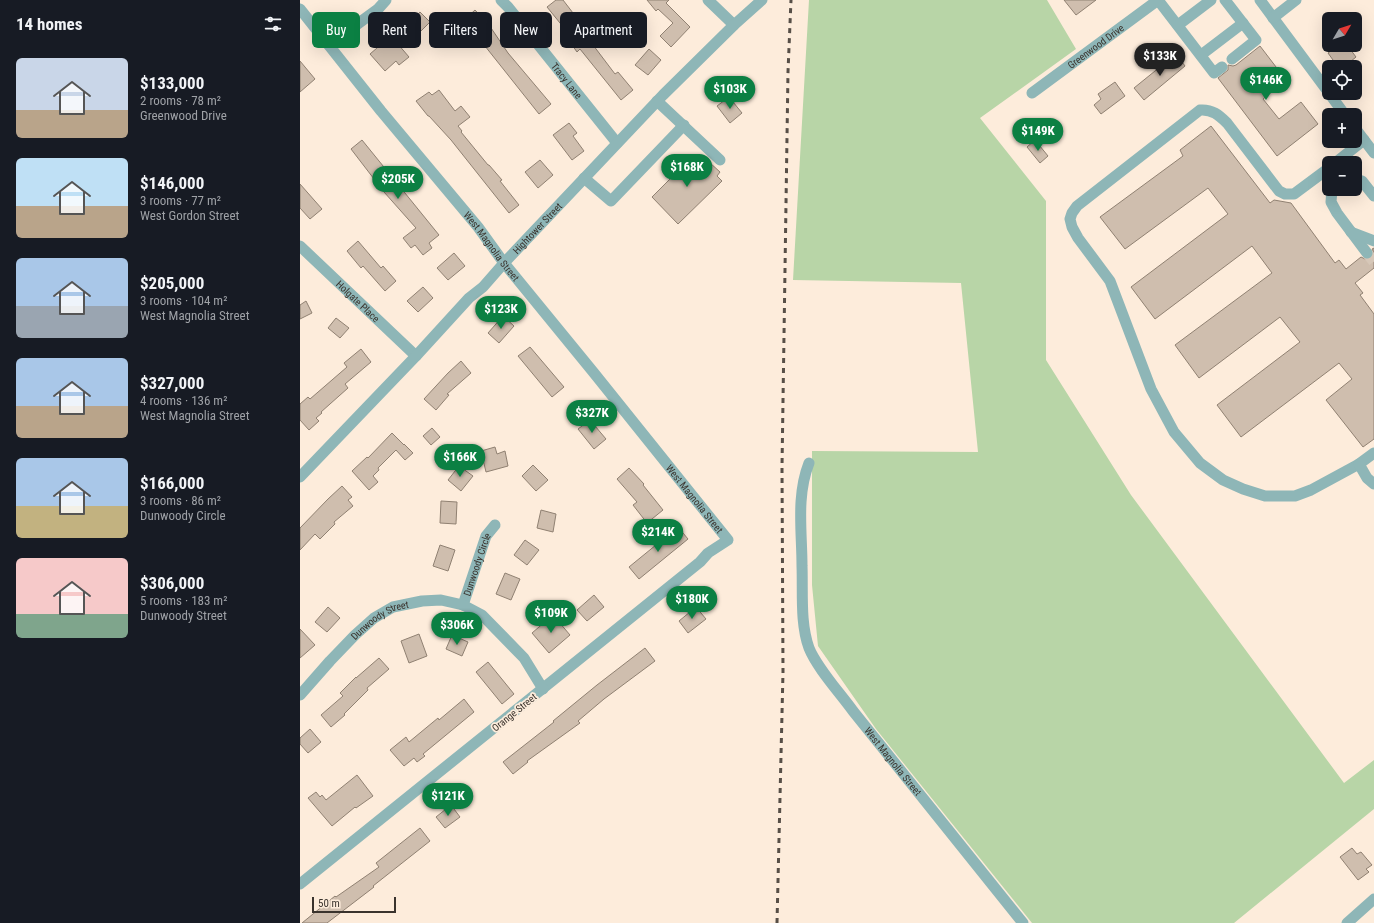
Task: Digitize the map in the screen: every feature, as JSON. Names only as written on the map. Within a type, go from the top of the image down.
[{"type":"street","points":[[360,22],[386,0]]},
{"type":"street","name":"Tracy Lane","points":[[501,0],[617,143]]},
{"type":"street","points":[[708,0],[734,25]]},
{"type":"street","name":"Hightower Street","points":[[300,477],[657,101],[734,25],[762,0]]},
{"type":"street","points":[[1158,0],[1214,73],[1222,67]]},
{"type":"street","name":"Greenwood Drive","points":[[1032,93],[1158,0]]},
{"type":"street","points":[[1178,25],[1211,0]]},
{"type":"street","points":[[1225,0],[1256,40],[1232,60]]},
{"type":"street","points":[[1260,0],[1322,84]]},
{"type":"street","points":[[1273,18],[1296,0]]},
{"type":"street","name":"West Magnolia Street","points":[[300,9],[312,24]]},
{"type":"street","points":[[1201,55],[1243,23]]},
{"type":"street","name":"West Magnolia Street","points":[[331,48],[728,540]]},
{"type":"street","points":[[657,101],[720,160]]},
{"type":"street","points":[[1322,173],[1294,194],[1285,194],[1279,191],[1227,123],[1217,113],[1206,109],[1200,110],[1077,206],[1070,219],[1072,227],[1078,238],[1110,281],[1150,389],[1174,432],[1200,463],[1223,480],[1243,489],[1265,496],[1295,496],[1311,490],[1359,464],[1374,453]]},
{"type":"street","points":[[584,178],[611,202],[684,125]]},
{"type":"street","points":[[1362,137],[1374,153]]},
{"type":"street","points":[[1344,156],[1364,140]]},
{"type":"street","points":[[1362,181],[1374,196]]},
{"type":"street","points":[[1331,196],[1331,202],[1337,214],[1367,253]]},
{"type":"street","points":[[1351,232],[1374,241]]},
{"type":"street","name":"Holgate Place","points":[[301,249],[416,356]]},
{"type":"street","name":"West Magnolia Street","points":[[809,463],[802,484],[800,522],[804,626],[810,649],[830,680],[853,711],[1023,923]]},
{"type":"street","points":[[1359,464],[1367,478],[1374,484]]},
{"type":"street","name":"Dunwoody Circle","points":[[463,606],[486,536],[494,525]]},
{"type":"street","name":"Orange Street","points":[[300,884],[700,562],[708,553],[728,540]]},
{"type":"street","name":"Dunwoody Street","points":[[300,695],[355,635],[374,618],[393,607],[422,601],[441,600],[463,606],[482,615],[524,658],[543,688]]},
{"type":"street","points":[[1347,923],[1374,899]]},
{"type":"green space","points":[[809,0],[1047,0],[1076,49],[980,118],[1046,201],[1046,360],[1131,495],[1344,783],[1374,760],[1374,809],[1234,923],[1032,923],[876,729],[818,646],[812,585],[812,451],[978,452],[961,283],[793,280]]},
{"type":"building","points":[[556,0],[563,0],[572,12],[560,12],[560,23],[547,7]]},
{"type":"building","points":[[647,0],[669,0],[666,3],[690,27],[671,47],[660,36],[673,23],[658,9],[656,11]]},
{"type":"building","points":[[1064,0],[1096,0],[1076,15]]},
{"type":"building","points":[[421,13],[429,21],[429,23],[421,31]]},
{"type":"building","points":[[492,29],[500,41],[500,48],[505,48],[551,104],[539,114],[487,48],[492,48]]},
{"type":"building","points":[[1260,46],[1286,80],[1263,99],[1279,119],[1301,102],[1318,124],[1277,156],[1218,78],[1228,70],[1228,65],[1236,65]]},
{"type":"building","points":[[377,48],[401,48],[409,57],[399,65],[396,61],[385,71],[370,54]]},
{"type":"building","points":[[574,48],[595,48],[615,74],[618,72],[633,90],[621,100],[580,49],[577,52]]},
{"type":"building","points":[[649,49],[661,60],[648,75],[635,65]]},
{"type":"building","points":[[1352,52],[1356,57],[1352,60],[1333,60],[1328,53]]},
{"type":"building","points":[[1176,54],[1185,66],[1144,100],[1134,88]]},
{"type":"building","points":[[300,61],[315,79],[300,92]]},
{"type":"building","points":[[1115,82],[1125,96],[1101,114],[1094,105],[1101,99],[1098,94]]},
{"type":"building","points":[[439,90],[455,111],[461,106],[470,117],[458,126],[462,131],[461,132],[502,180],[500,181],[519,205],[509,213],[451,140],[416,101],[429,92],[432,95]]},
{"type":"building","points":[[729,97],[742,113],[730,123],[717,106]]},
{"type":"building","points":[[569,123],[577,133],[573,136],[584,151],[572,160],[553,135]]},
{"type":"building","points":[[1211,126],[1270,203],[1274,200],[1291,203],[1335,263],[1339,260],[1346,269],[1361,257],[1367,260],[1371,258],[1374,253],[1374,268],[1355,283],[1363,293],[1360,295],[1374,314],[1374,439],[1363,447],[1326,400],[1352,379],[1339,363],[1241,437],[1217,405],[1300,342],[1280,317],[1199,378],[1175,345],[1272,273],[1252,246],[1155,319],[1131,287],[1228,214],[1208,188],[1125,249],[1100,217],[1183,156],[1180,150]]},
{"type":"building","points":[[362,140],[439,235],[429,243],[432,248],[423,255],[415,245],[411,248],[403,238],[416,228],[384,192],[351,149]]},
{"type":"building","points":[[1035,140],[1048,156],[1040,163],[1027,147]]},
{"type":"building","points":[[694,154],[706,166],[709,162],[720,172],[717,176],[722,181],[678,224],[652,197],[672,177],[668,173],[680,161],[684,164]]},
{"type":"building","points":[[540,160],[553,175],[538,188],[525,172]]},
{"type":"building","points":[[300,184],[322,209],[310,219],[300,208]]},
{"type":"building","points":[[358,241],[381,268],[383,266],[396,281],[385,291],[363,266],[361,268],[347,251]]},
{"type":"building","points":[[454,253],[465,266],[448,280],[437,268]]},
{"type":"building","points":[[423,287],[433,298],[418,312],[407,301]]},
{"type":"building","points":[[306,301],[312,313],[300,319],[300,305]]},
{"type":"building","points":[[503,316],[514,326],[499,343],[488,333]]},
{"type":"building","points":[[336,318],[349,328],[340,338],[328,328]]},
{"type":"building","points":[[530,347],[564,387],[552,397],[518,356]]},
{"type":"building","points":[[361,349],[371,362],[345,384],[348,388],[321,412],[322,413],[316,418],[319,421],[309,430],[300,420],[300,404],[308,397],[310,399],[347,367],[344,363]]},
{"type":"building","points":[[461,361],[471,373],[447,394],[449,395],[436,410],[424,399]]},
{"type":"building","points":[[590,420],[606,439],[594,449],[578,429]]},
{"type":"building","points":[[432,428],[440,437],[431,445],[423,436]]},
{"type":"building","points":[[392,433],[413,453],[405,460],[396,450],[378,468],[379,470],[373,476],[378,482],[369,490],[352,471],[367,457],[368,458]]},
{"type":"building","points":[[495,447],[497,454],[505,451],[508,466],[486,472],[481,451]]},
{"type":"building","points":[[533,465],[548,480],[536,491],[522,476]]},
{"type":"building","points":[[459,466],[473,476],[461,491],[448,480]]},
{"type":"building","points":[[629,468],[644,484],[643,485],[663,510],[647,523],[633,505],[637,502],[617,479]]},
{"type":"building","points":[[342,486],[352,497],[348,500],[353,506],[334,522],[335,524],[320,539],[315,534],[300,550],[300,528]]},
{"type":"building","points":[[441,501],[457,502],[456,524],[440,523]]},
{"type":"building","points":[[541,510],[556,514],[553,532],[537,528]]},
{"type":"building","points":[[678,527],[688,539],[639,579],[629,567]]},
{"type":"building","points":[[525,540],[539,550],[527,565],[514,555]]},
{"type":"building","points":[[440,545],[455,550],[448,571],[433,566]]},
{"type":"building","points":[[505,573],[520,579],[511,600],[496,594]]},
{"type":"building","points":[[594,595],[604,607],[587,621],[577,610]]},
{"type":"building","points":[[328,607],[340,618],[327,632],[315,622]]},
{"type":"building","points":[[696,607],[706,619],[688,633],[679,621]]},
{"type":"building","points":[[553,615],[570,635],[549,653],[532,633]]},
{"type":"building","points":[[300,629],[315,645],[300,658]]},
{"type":"building","points":[[419,634],[427,656],[409,663],[401,641]]},
{"type":"building","points":[[452,635],[468,642],[462,656],[446,649]]},
{"type":"building","points":[[645,648],[655,661],[604,699],[578,721],[580,723],[527,761],[528,762],[513,774],[503,762]]},
{"type":"building","points":[[379,658],[389,669],[367,688],[368,690],[344,714],[345,715],[331,727],[321,715],[343,696],[340,693],[356,677]]},
{"type":"building","points":[[488,662],[514,694],[502,704],[476,672]]},
{"type":"building","points":[[464,699],[474,712],[423,754],[425,756],[417,762],[414,758],[404,766],[390,750],[406,737],[409,742]]},
{"type":"building","points":[[310,729],[321,742],[308,753],[300,744],[300,738]]},
{"type":"building","points":[[357,775],[373,796],[356,808],[355,807],[332,826],[308,798],[316,792],[320,797],[322,795],[326,800]]},
{"type":"building","points":[[451,805],[460,817],[445,828],[436,817]]},
{"type":"building","points":[[420,828],[430,841],[373,886],[374,887],[327,923],[302,923],[335,896],[336,897],[379,867],[376,863]]},
{"type":"building","points":[[1352,848],[1357,854],[1361,852],[1372,865],[1366,869],[1369,872],[1358,880],[1340,857]]},
{"type":"tunnel","points":[[1367,253],[1374,262]]},
{"type":"railway","points":[[777,923],[783,672],[782,467],[788,72],[791,0]]}]
